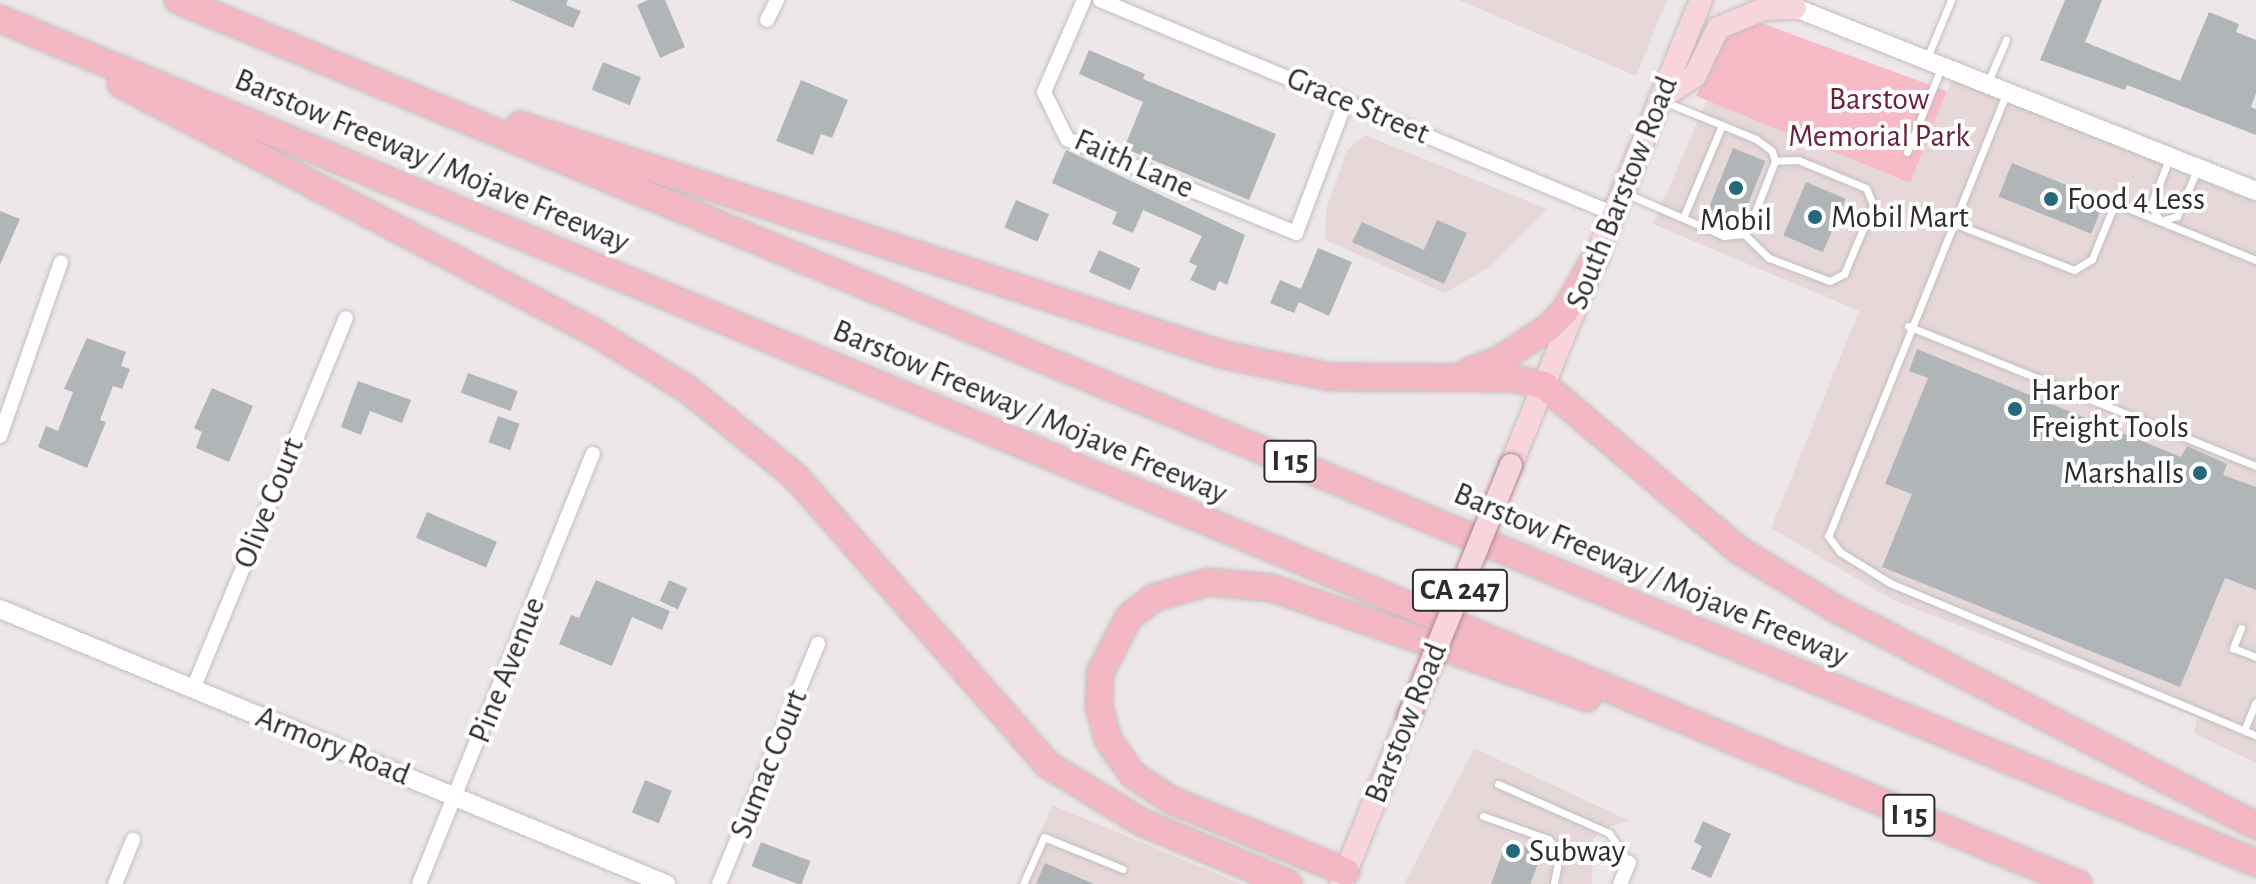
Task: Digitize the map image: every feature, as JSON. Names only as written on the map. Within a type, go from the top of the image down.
[{"type":"highway","name":"Barstow Freeway / Mojave Freeway","points":[[178,0],[2256,863]]},
{"type":"highway","name":"Barstow Freeway / Mojave Freeway","points":[[0,19],[1740,746],[2078,884]]},
{"type":"highway","points":[[89,54],[119,83],[594,332],[687,389],[759,444],[825,507],[1048,765],[1141,822],[1289,884]]},
{"type":"highway","points":[[323,60],[1224,355],[1331,377],[1510,378],[1544,385],[1740,551],[1850,616],[2256,826]]},
{"type":"highway","points":[[1441,378],[1499,360],[1548,328],[1572,300],[1597,255]]},
{"type":"highway","points":[[1344,878],[1171,800],[1133,775],[1108,740],[1099,706],[1100,673],[1129,617],[1153,598],[1209,582],[1272,588],[1539,683],[1740,746]]},
{"type":"main road","name":"South Barstow Road","points":[[1544,385],[1701,0]]},
{"type":"main road","points":[[1660,99],[1695,76],[1718,28],[1781,2]]},
{"type":"main road","name":"Barstow Road","points":[[1344,878],[1544,385]]},
{"type":"street","points":[[767,20],[777,0]]},
{"type":"street","name":"Faith Lane","points":[[1084,0],[1044,92],[1067,139],[1296,233],[1346,101]]},
{"type":"street","name":"Grace Street","points":[[1100,0],[1614,214]]},
{"type":"street","points":[[1781,2],[2256,191]]},
{"type":"street","points":[[0,436],[61,262]]},
{"type":"street","name":"Olive Court","points":[[193,689],[346,318]]},
{"type":"street","name":"Pine Avenue","points":[[419,884],[593,454]]},
{"type":"street","name":"Armory Road","points":[[0,609],[666,884]]},
{"type":"street","name":"Sumac Court","points":[[719,884],[818,644]]},
{"type":"street","points":[[115,884],[133,840]]},
{"type":"street","points":[[1620,884],[1629,863]]},
{"type":"lane","points":[[1907,152],[1951,0]]},
{"type":"lane","points":[[1987,84],[2006,40]]},
{"type":"lane","points":[[2006,92],[1908,326],[1829,525],[1828,536],[1840,552],[1890,583],[2256,735]]},
{"type":"lane","points":[[1660,99],[1765,144],[1775,161]]},
{"type":"lane","points":[[1683,218],[1722,125]]},
{"type":"lane","points":[[2160,221],[2151,205],[2170,157]]},
{"type":"lane","points":[[1623,192],[1724,236],[1744,234],[1769,258],[1830,281],[1844,274],[1873,205],[1866,188],[1798,160],[1775,161]]},
{"type":"lane","points":[[1744,234],[1775,161]]},
{"type":"lane","points":[[2160,221],[2177,216],[2198,168]]},
{"type":"lane","points":[[1953,223],[2074,270],[2092,259],[2115,203],[2256,260]]},
{"type":"lane","points":[[1908,326],[2256,466]]},
{"type":"lane","points":[[2241,628],[2233,648],[2256,657]]},
{"type":"lane","points":[[2244,730],[2256,702]]},
{"type":"lane","points":[[1498,784],[1609,833],[1629,863]]},
{"type":"lane","points":[[1483,816],[1548,839],[1560,852],[1554,884]]},
{"type":"lane","points":[[1023,884],[1044,837],[1123,869]]},
{"type":"shaded area","points":[[1459,0],[1667,0],[1636,76]]},
{"type":"shaded area","points":[[1952,79],[2256,201],[2256,763],[2194,733],[2197,717],[1893,600],[1771,528],[1859,311],[1653,224],[1707,100],[1910,183]]},
{"type":"shaded area","points":[[1365,135],[1547,209],[1490,267],[1445,293],[1325,240],[1326,209],[1347,150]]},
{"type":"shaded area","points":[[1474,748],[1630,821],[1602,829],[1593,840],[1592,884],[1404,884]]},
{"type":"shaded area","points":[[1052,805],[1241,884],[1019,884]]},
{"type":"green space","name":"Barstow Memorial Park","points":[[1764,24],[1947,91],[1910,183],[1696,96],[1728,27]]},
{"type":"building","points":[[510,0],[568,0],[566,5],[581,11],[573,28]]},
{"type":"building","points":[[648,0],[665,0],[685,47],[660,58],[637,5]]},
{"type":"building","points":[[2065,0],[2102,0],[2085,42],[2180,81],[2209,12],[2239,24],[2236,32],[2256,40],[2256,93],[2251,107],[2256,109],[2256,135],[2127,85],[2125,90],[2040,60]]},
{"type":"building","points":[[1089,50],[1145,74],[1143,79],[1276,134],[1249,200],[1124,148],[1143,102],[1079,74]]},
{"type":"building","points":[[603,62],[641,77],[630,105],[592,90]]},
{"type":"building","points":[[801,80],[848,100],[832,138],[821,134],[813,155],[776,141]]},
{"type":"building","name":"Mobil","points":[[1733,148],[1765,161],[1738,228],[1706,215]]},
{"type":"building","points":[[1066,150],[1245,235],[1227,285],[1219,281],[1215,291],[1190,280],[1197,266],[1189,262],[1202,236],[1143,210],[1133,233],[1112,224],[1117,212],[1052,183]]},
{"type":"building","name":"Food 4 Less","points":[[2012,163],[2105,200],[2091,234],[1999,196]]},
{"type":"building","name":"Mobil Mart","points":[[1806,182],[1846,199],[1823,252],[1783,235]]},
{"type":"building","points":[[1016,200],[1049,214],[1037,242],[1004,228]]},
{"type":"building","points":[[0,211],[20,219],[0,265]]},
{"type":"building","points":[[1437,220],[1467,233],[1444,284],[1352,242],[1362,222],[1424,250]]},
{"type":"building","points":[[1318,248],[1352,262],[1329,316],[1299,302],[1294,313],[1270,303],[1280,280],[1301,289]]},
{"type":"building","points":[[1099,250],[1140,268],[1130,290],[1089,272]]},
{"type":"building","points":[[87,338],[126,352],[121,366],[130,369],[122,389],[113,386],[100,420],[106,422],[87,468],[38,447],[46,426],[58,431],[73,392],[64,389]]},
{"type":"building","points":[[1917,349],[2181,457],[2187,446],[2227,464],[2223,475],[2256,487],[2256,590],[2225,578],[2180,687],[1882,567],[1912,494],[1885,484],[1928,378],[1909,371]]},
{"type":"building","points":[[468,373],[518,391],[511,411],[461,393]]},
{"type":"building","points":[[358,381],[411,400],[402,423],[370,411],[361,435],[341,427]]},
{"type":"building","points":[[212,388],[253,406],[229,462],[196,448],[202,432],[194,428]]},
{"type":"building","points":[[498,416],[520,424],[510,450],[488,442]]},
{"type":"building","points":[[427,512],[497,542],[486,567],[416,538]]},
{"type":"building","points":[[596,580],[670,611],[662,630],[632,617],[612,666],[559,644],[571,615],[579,618]]},
{"type":"building","points":[[669,580],[687,588],[678,609],[660,601]]},
{"type":"building","points":[[645,780],[672,791],[659,823],[632,812]]},
{"type":"building","points":[[1703,821],[1731,834],[1711,878],[1691,869],[1702,846],[1694,842]]},
{"type":"building","points":[[1507,840],[1542,854],[1530,884],[1491,884]]},
{"type":"building","points":[[761,842],[810,861],[802,884],[752,866]]},
{"type":"building","points":[[1045,863],[1094,884],[1036,884]]},
{"type":"place","name":"Mobil","points":[[1736,188]]},
{"type":"place","name":"Food 4 Less","points":[[2051,199]]},
{"type":"place","name":"Mobil Mart","points":[[1815,217]]},
{"type":"place","name":"Harbor Freight Tools","points":[[2015,409]]},
{"type":"place","name":"Marshalls","points":[[2200,473]]},
{"type":"place","name":"Subway","points":[[1513,851]]}]
